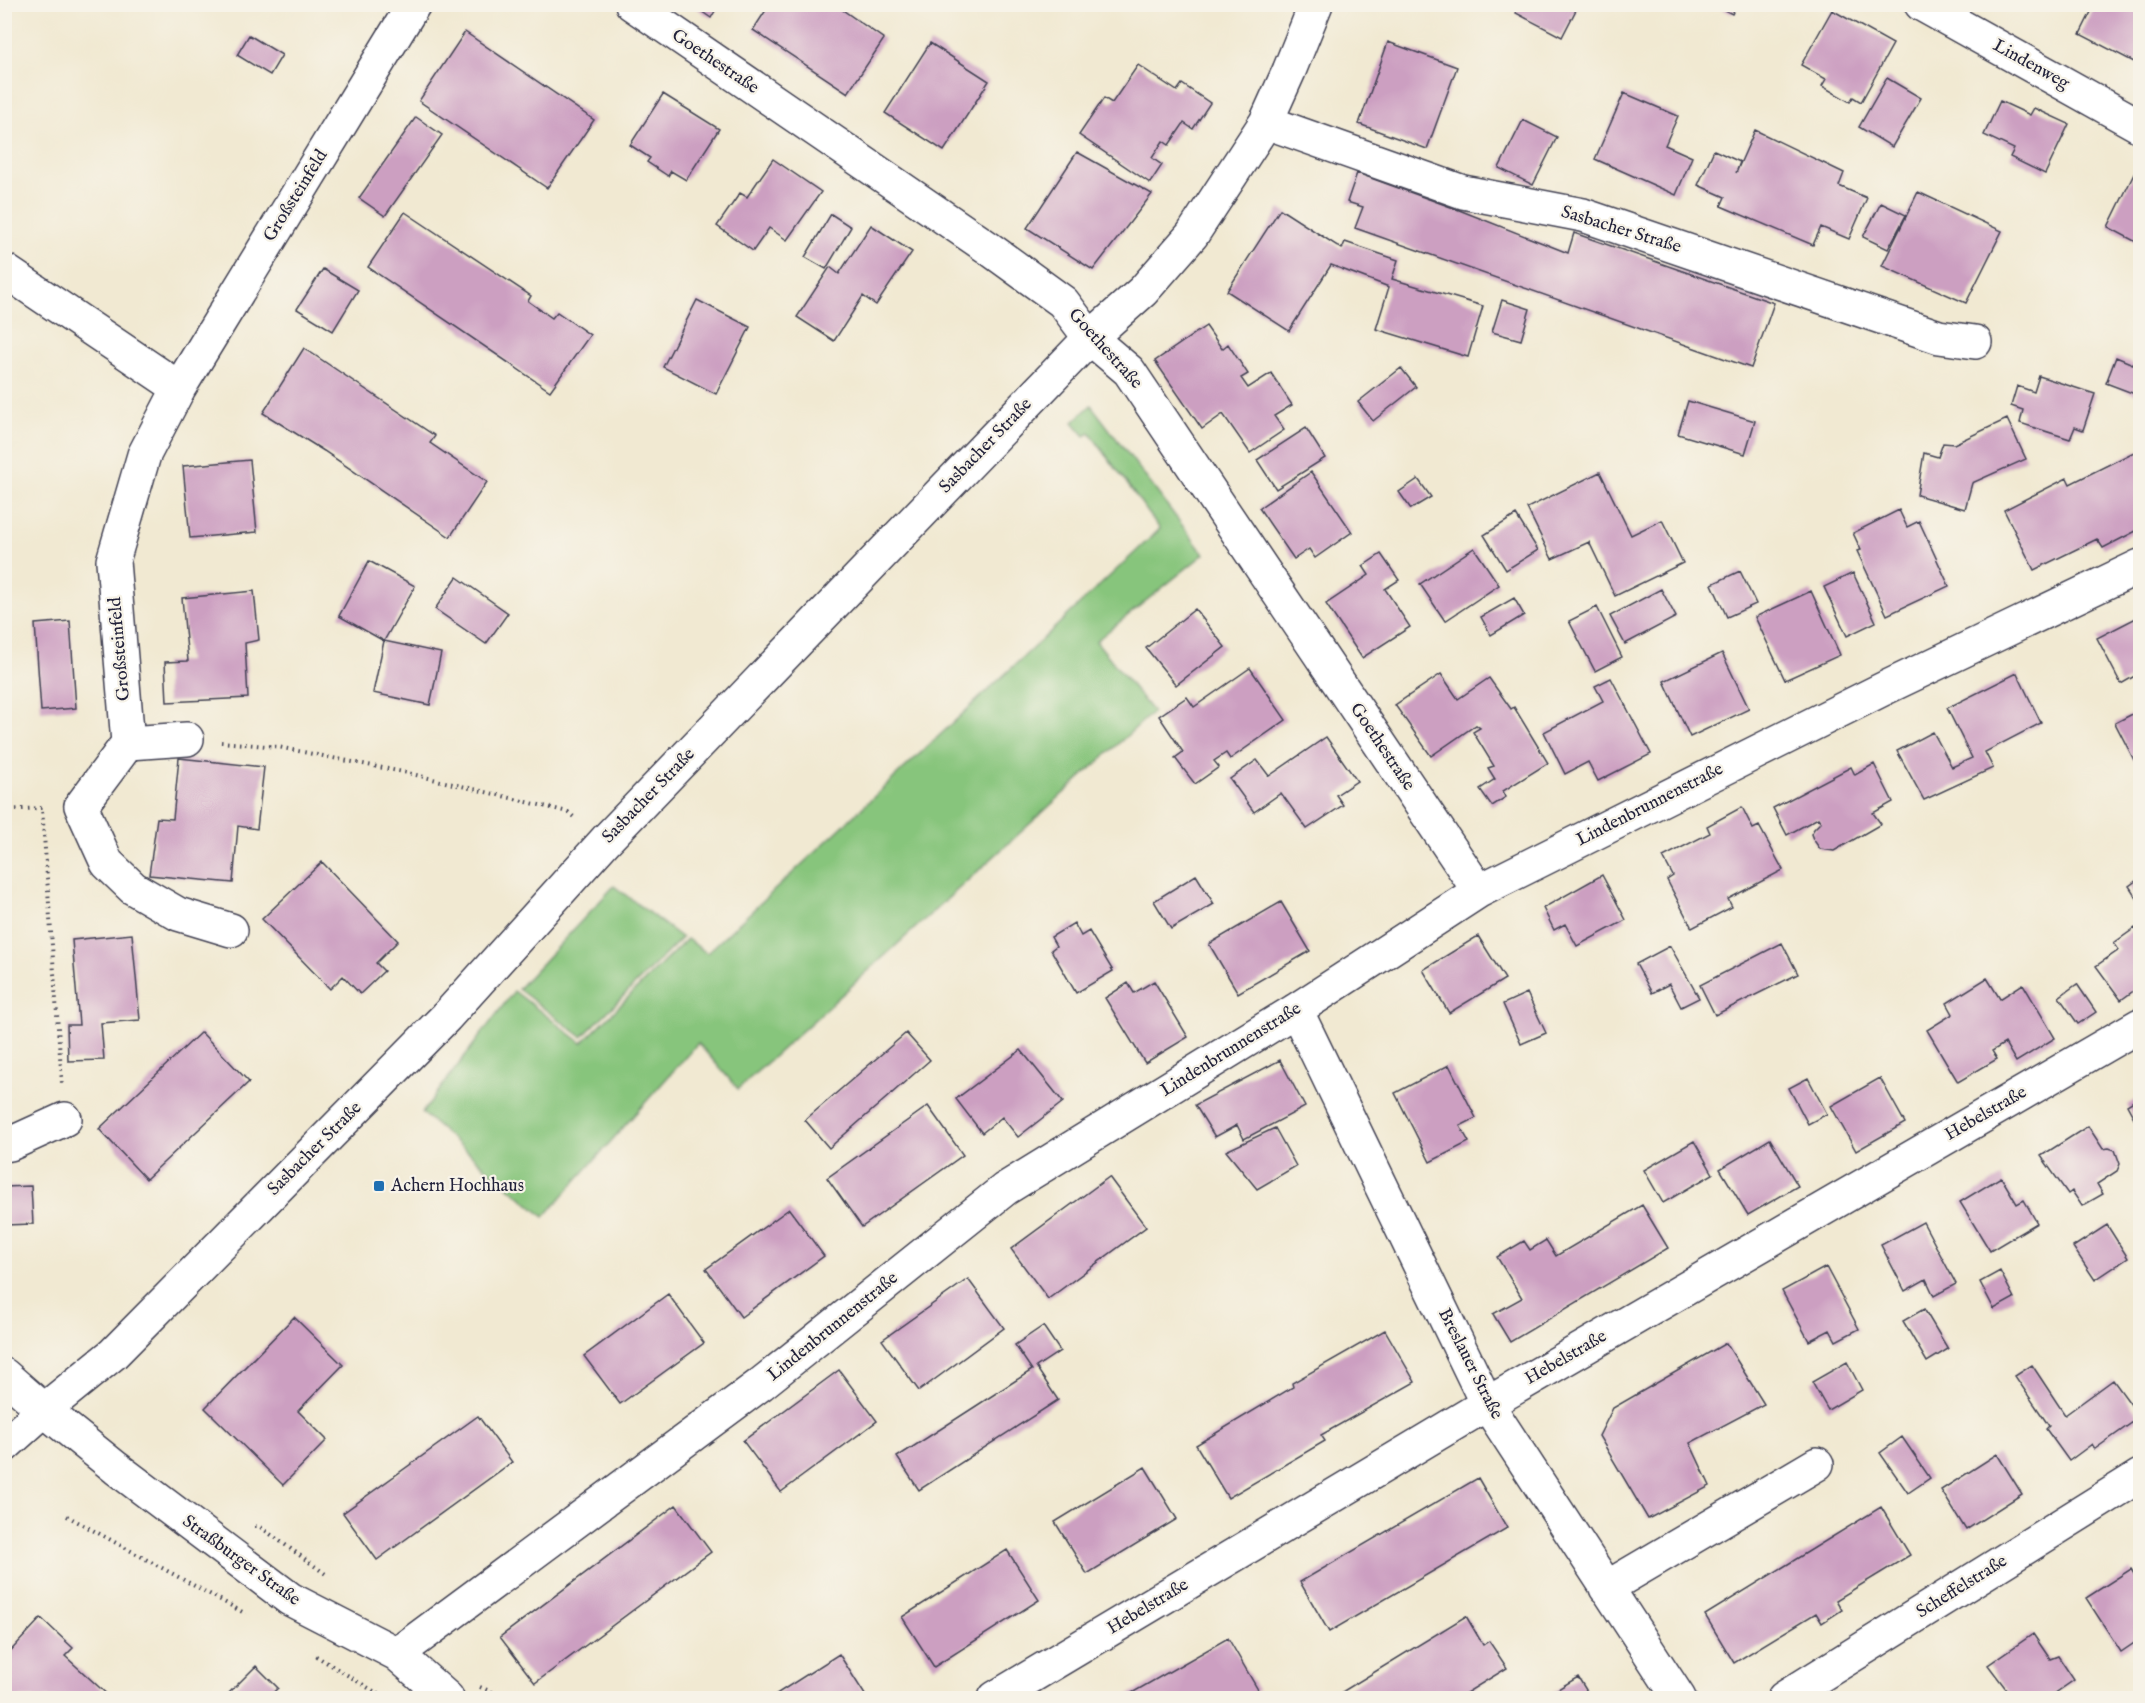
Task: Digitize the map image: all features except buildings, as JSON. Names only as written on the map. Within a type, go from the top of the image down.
[{"type":"street","name":"Großsteinfeld","points":[[128,742],[113,561],[144,455],[178,388],[414,4]]},
{"type":"street","name":"Goethestraße","points":[[632,4],[1064,303],[1090,338],[1129,371],[1479,891]]},
{"type":"street","name":"Sasbacher Straße","points":[[4,1446],[113,1354],[430,1033],[606,840],[1090,338],[1143,291],[1192,235],[1266,122],[1316,4]]},
{"type":"street","name":"Lindenweg","points":[[1921,4],[1968,15],[2140,126]]},
{"type":"street","name":"Sasbacher Straße","points":[[1266,122],[1463,192],[1583,215],[1940,337],[1975,342]]},
{"type":"street","points":[[4,270],[178,388]]},
{"type":"street","name":"Lindenbrunnenstraße","points":[[397,1654],[761,1384],[1005,1189],[1296,1010],[1479,891],[1883,689],[2140,566]]},
{"type":"street","points":[[187,739],[128,742],[81,806],[107,863],[133,888],[178,914],[231,930]]},
{"type":"street","name":"Breslauer Straße","points":[[1296,1010],[1487,1404],[1678,1698]]},
{"type":"street","name":"Hebelstraße","points":[[995,1698],[1487,1404],[2140,1025]]},
{"type":"street","points":[[4,1144],[10,1144],[65,1119]]},
{"type":"street","name":"Straßburger Straße","points":[[4,1375],[116,1468],[290,1599],[397,1654],[447,1698]]},
{"type":"street","points":[[1606,1588],[1817,1464]]},
{"type":"street","name":"Scheffelstraße","points":[[1784,1698],[2140,1476]]},
{"type":"path","points":[[187,739],[278,747],[408,772],[568,812],[606,840]]},
{"type":"path","points":[[4,810],[42,808],[65,1119]]},
{"type":"path","points":[[67,1516],[255,1618]]},
{"type":"path","points":[[315,1655],[385,1698]]},
{"type":"green space","points":[[1091,405],[1204,554],[1096,641],[1153,712],[738,1089],[698,1043],[544,1217],[422,1113],[514,991],[582,1043],[687,939],[707,953],[1160,529],[1090,433],[1085,436],[1073,422]]},
{"type":"green space","points":[[614,886],[682,938],[582,1037],[518,989]]},
{"type":"place","name":"Achern Hochhaus","points":[[379,1186]]}]
